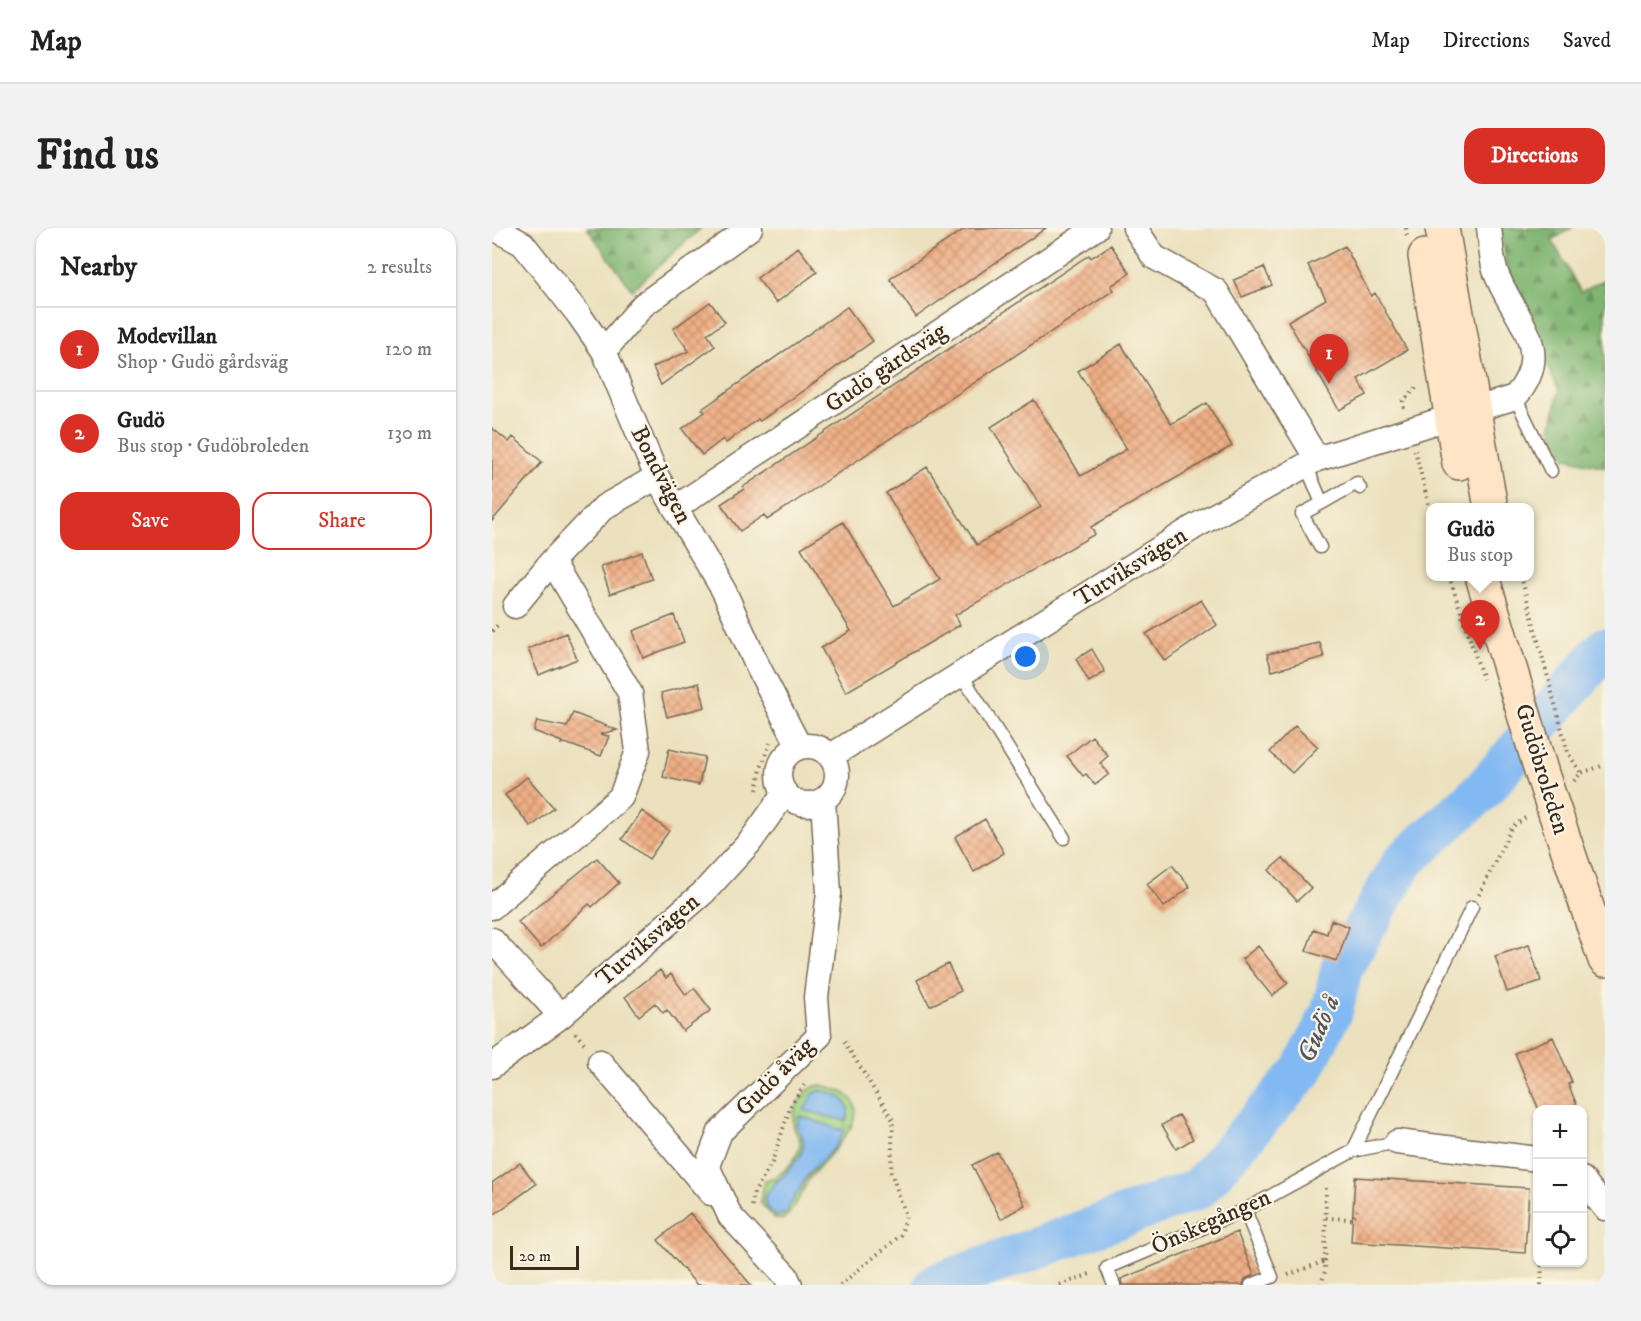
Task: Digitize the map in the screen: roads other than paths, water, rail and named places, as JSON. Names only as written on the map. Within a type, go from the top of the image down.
[{"type":"main road","points":[[1421,228],[1462,414],[1490,503]]},
{"type":"main road","points":[[1442,228],[1462,414],[1467,503]]},
{"type":"main road","name":"Gudöbroleden","points":[[1484,581],[1536,697],[1562,767],[1605,903]]},
{"type":"main road","name":"Gudöbroleden","points":[[1506,581],[1536,697]]},
{"type":"main road","name":"Gudöbroleden","points":[[1562,767],[1605,960]]},
{"type":"street","name":"Bondvägen","points":[[494,228],[523,244],[579,315],[603,351],[657,477],[724,591],[756,663],[799,746]]},
{"type":"street","points":[[603,351],[644,305],[750,228]]},
{"type":"street","name":"Gudö gårdsväg","points":[[675,508],[1096,228]]},
{"type":"street","points":[[1135,228],[1154,257],[1216,291],[1311,462]]},
{"type":"street","points":[[1489,228],[1495,270],[1533,343],[1528,382],[1515,397]]},
{"type":"street","name":"Tutviksvägen","points":[[831,756],[1194,527],[1311,462],[1515,397]]},
{"type":"street","points":[[515,606],[552,561],[603,507],[657,477]]},
{"type":"street","points":[[492,907],[621,797],[638,751],[630,693],[552,561]]},
{"type":"street","points":[[811,745],[831,756],[836,766],[837,778],[834,789],[823,800],[805,804],[794,801],[785,793],[778,772],[789,752],[799,746],[811,745]]},
{"type":"street","name":"Tutviksvägen","points":[[492,1066],[561,1016],[703,893],[750,842],[785,793]]},
{"type":"street","name":"Gudö åväg","points":[[790,1285],[786,1276],[730,1216],[707,1166],[720,1132],[819,1036],[816,996],[829,893],[823,800]]},
{"type":"street","points":[[492,940],[561,1016]]},
{"type":"street","points":[[600,1062],[730,1216]]},
{"type":"street","name":"Önskegången","points":[[1397,1142],[1533,1158]]},
{"type":"street","points":[[1587,1185],[1605,1208]]},
{"type":"lane","points":[[1515,397],[1551,471]]},
{"type":"lane","points":[[1311,462],[1322,503]]},
{"type":"lane","points":[[1320,547],[1302,514],[1357,483],[1360,488]]},
{"type":"lane","points":[[962,674],[1064,838]]},
{"type":"lane","points":[[1353,1151],[1472,907]]},
{"type":"lane","name":"Önskegången","points":[[1114,1285],[1107,1268],[1245,1210],[1353,1151],[1397,1142]]},
{"type":"lane","points":[[1245,1210],[1272,1277],[1251,1285]]},
{"type":"water","points":[[819,1091],[838,1095],[846,1103],[848,1114],[846,1121],[804,1110],[813,1094]]},
{"type":"water","points":[[800,1116],[844,1131],[835,1147],[808,1174],[785,1214],[776,1216],[767,1208],[764,1198],[800,1156],[803,1137],[797,1127]]},
{"type":"waterway","name":"Gudö å","points":[[935,1285],[1198,1189],[1302,1071],[1332,1011],[1342,967],[1403,862],[1484,789],[1605,648]]},
{"type":"place","name":"Modevillan","points":[[1329,384]]},
{"type":"place","name":"Gudö","points":[[1480,650]]}]
